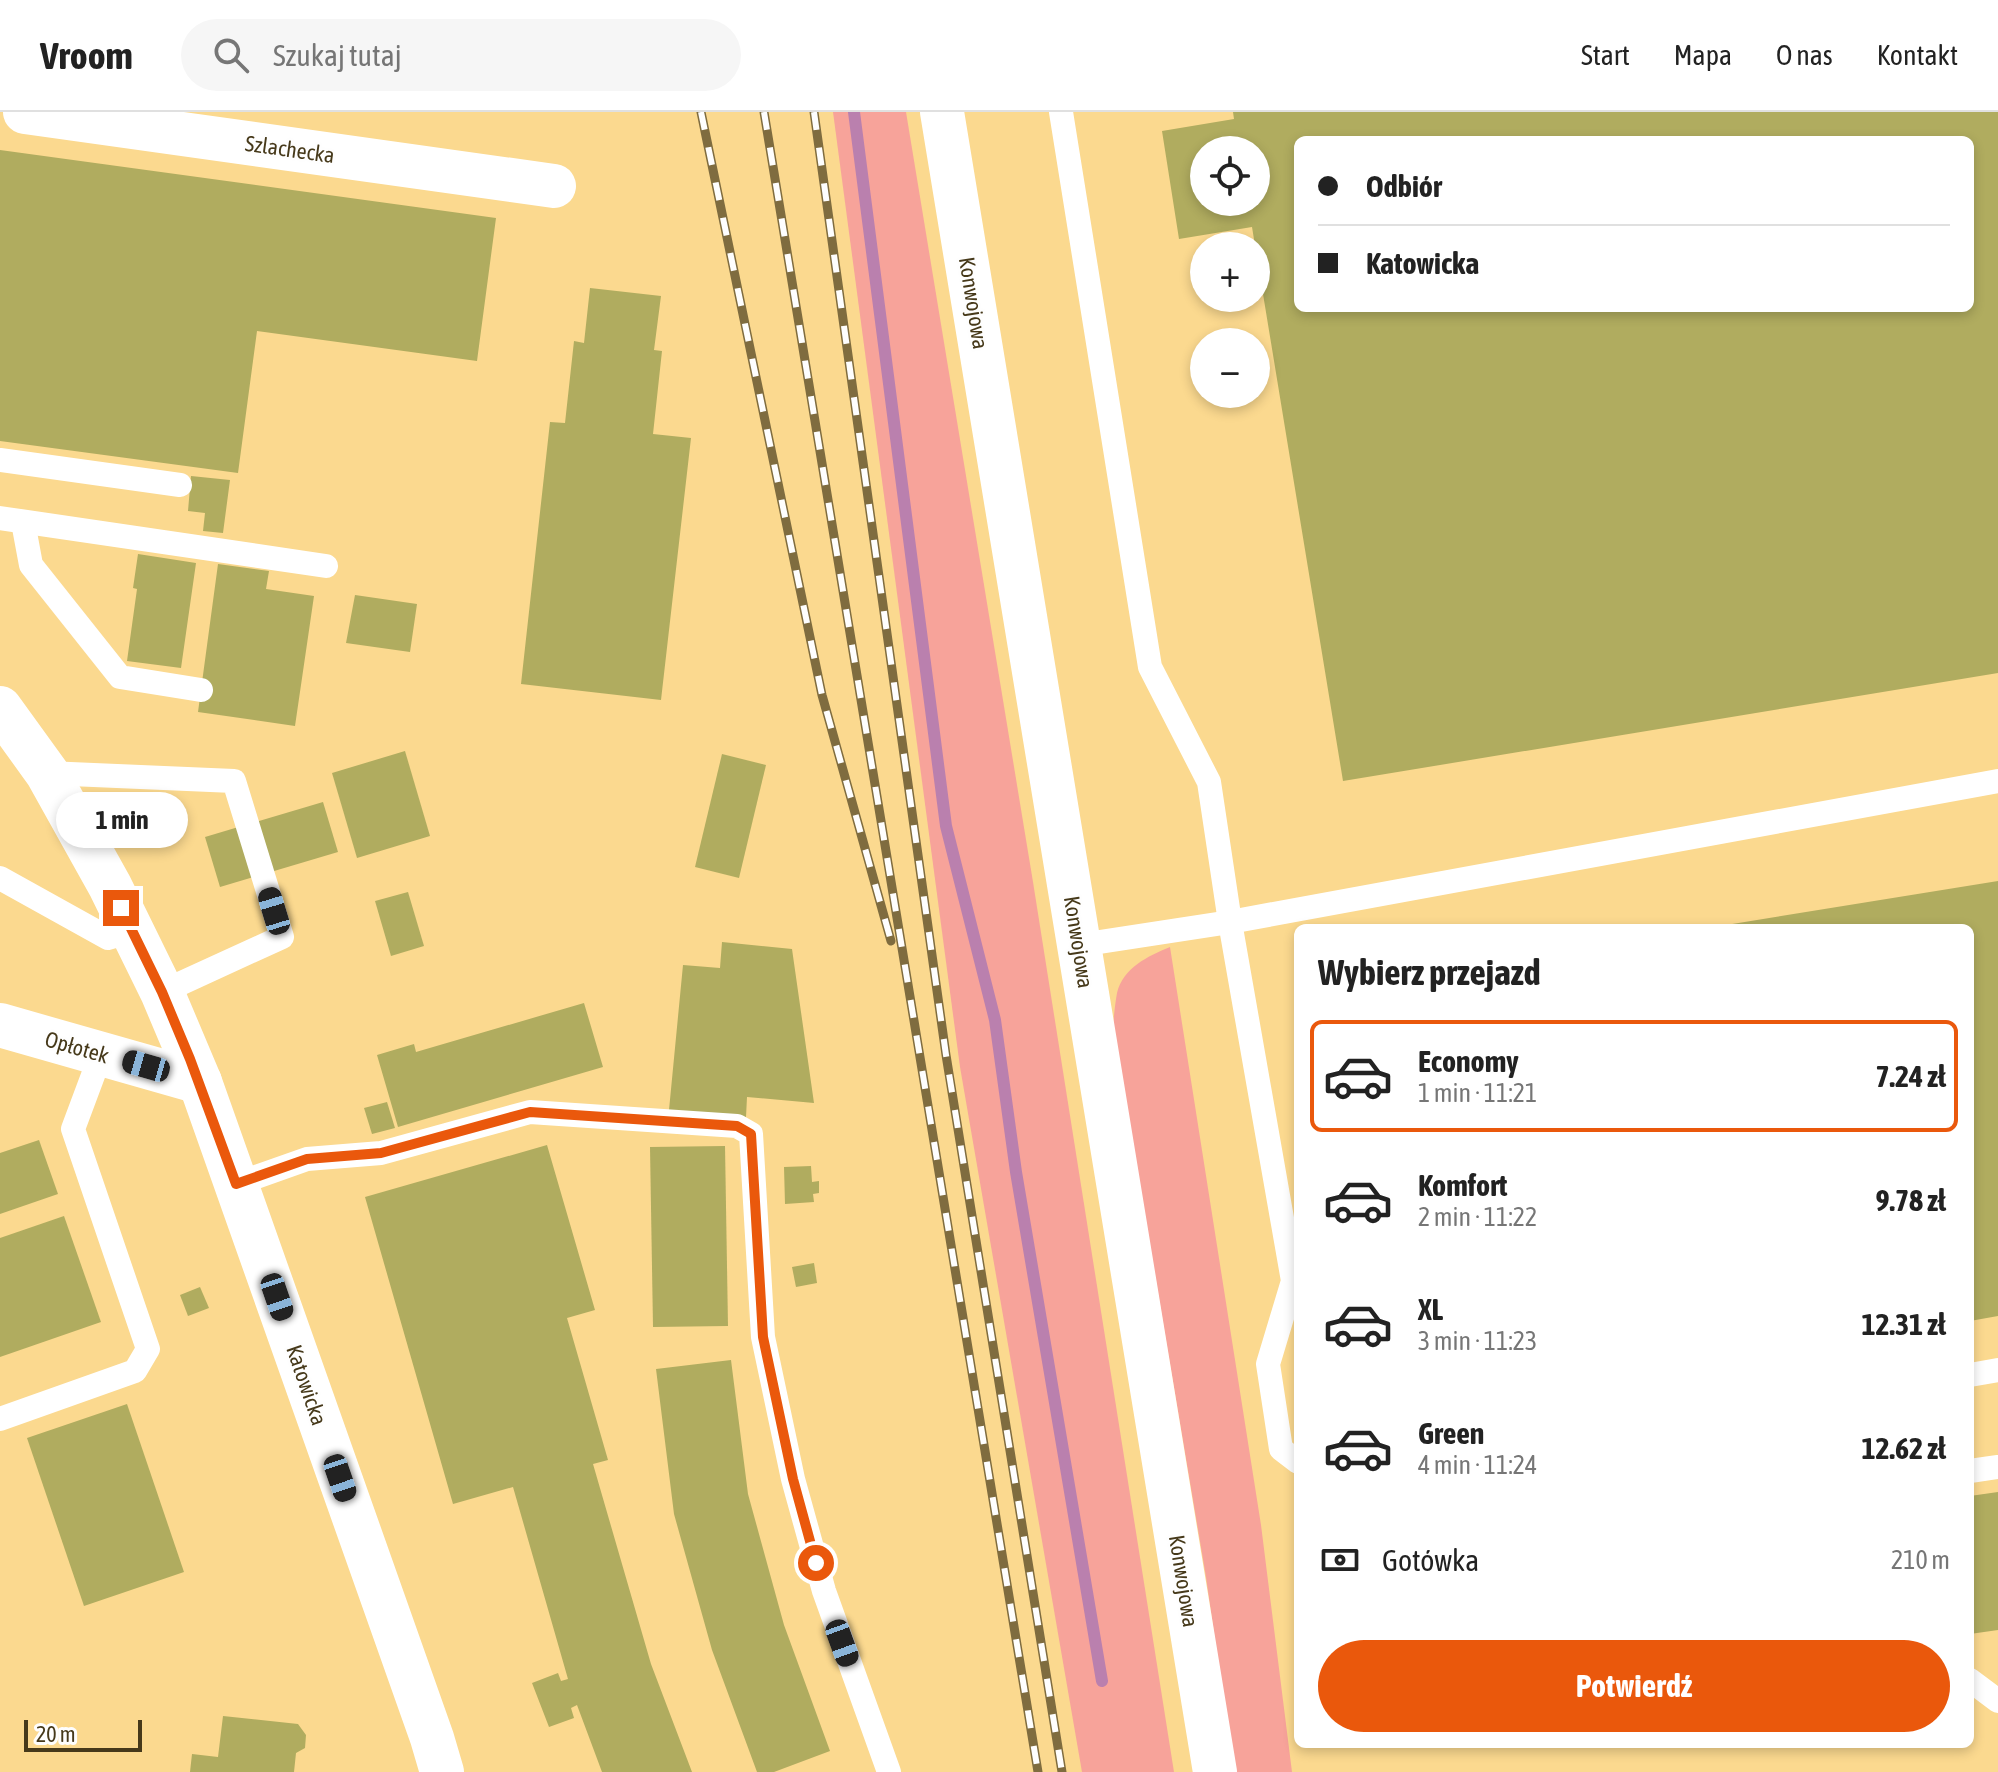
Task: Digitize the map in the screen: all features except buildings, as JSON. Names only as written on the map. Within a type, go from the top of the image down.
[{"type":"street","name":"Szlachecka","points":[[25,112],[554,186]]},
{"type":"street","name":"Konwojowa","points":[[942,112],[1215,1772]]},
{"type":"street","name":"Katowicka","points":[[0,708],[47,773],[110,886],[162,992],[200,1082],[442,1772]]},
{"type":"street","name":"Opłotek","points":[[0,1025],[200,1082]]},
{"type":"lane","points":[[1061,112],[1150,667],[1209,782],[1230,922],[1293,1281],[1268,1364],[1281,1449],[1294,1459]]},
{"type":"lane","points":[[0,460],[180,485]]},
{"type":"lane","points":[[12,520],[326,566]]},
{"type":"lane","points":[[12,520],[31,565],[120,677],[201,690]]},
{"type":"lane","points":[[47,773],[234,781],[282,937],[162,992]]},
{"type":"lane","points":[[1080,945],[1230,922],[1998,781]]},
{"type":"lane","points":[[0,878],[108,938],[132,931]]},
{"type":"lane","points":[[0,1419],[135,1371],[148,1349],[73,1129],[101,1054]]},
{"type":"lane","points":[[236,1184],[307,1159],[381,1153],[530,1112],[737,1126],[751,1134],[763,1337],[793,1479],[824,1591],[889,1772]]},
{"type":"lane","points":[[1974,1374],[1998,1370]]},
{"type":"lane","points":[[1974,1470],[1998,1467]]},
{"type":"lane","points":[[1974,1683],[1998,1701]]},
{"type":"shaded area","points":[[833,112],[906,112],[1033,882],[1174,1772],[1082,1772],[960,1067]]},
{"type":"shaded area","points":[[1170,947],[1261,1525],[1292,1772],[1234,1772],[1206,1577],[1113,1026],[1117,993],[1125,977],[1145,959]]},
{"type":"waterway","points":[[854,112],[946,826],[995,1020],[1016,1172],[1102,1681]]},
{"type":"railway","points":[[701,112],[822,695],[891,941]]},
{"type":"railway","points":[[764,112],[1038,1772]]},
{"type":"railway","points":[[814,112],[946,1055],[1062,1772]]},
{"type":"route","points":[[121,908],[162,992],[200,1082],[236,1184],[307,1159],[381,1153],[530,1112],[737,1126],[751,1134],[763,1337],[793,1479],[816,1563]]}]
